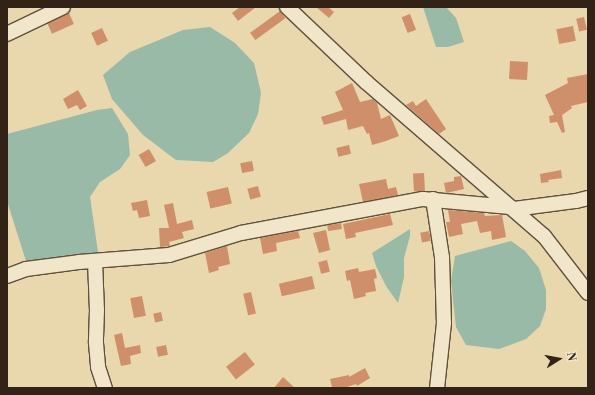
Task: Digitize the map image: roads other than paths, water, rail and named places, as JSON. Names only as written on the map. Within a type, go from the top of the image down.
[{"type":"street","points":[[7,34],[63,7]]},
{"type":"street","points":[[287,7],[366,82],[544,236],[588,293]]},
{"type":"street","points":[[7,276],[26,269],[95,261],[169,255],[241,233],[423,199],[512,208],[576,202],[588,198]]},
{"type":"street","points":[[433,199],[442,257],[443,316],[437,388]]},
{"type":"street","points":[[95,261],[97,310],[96,343],[98,366],[105,388]]}]
